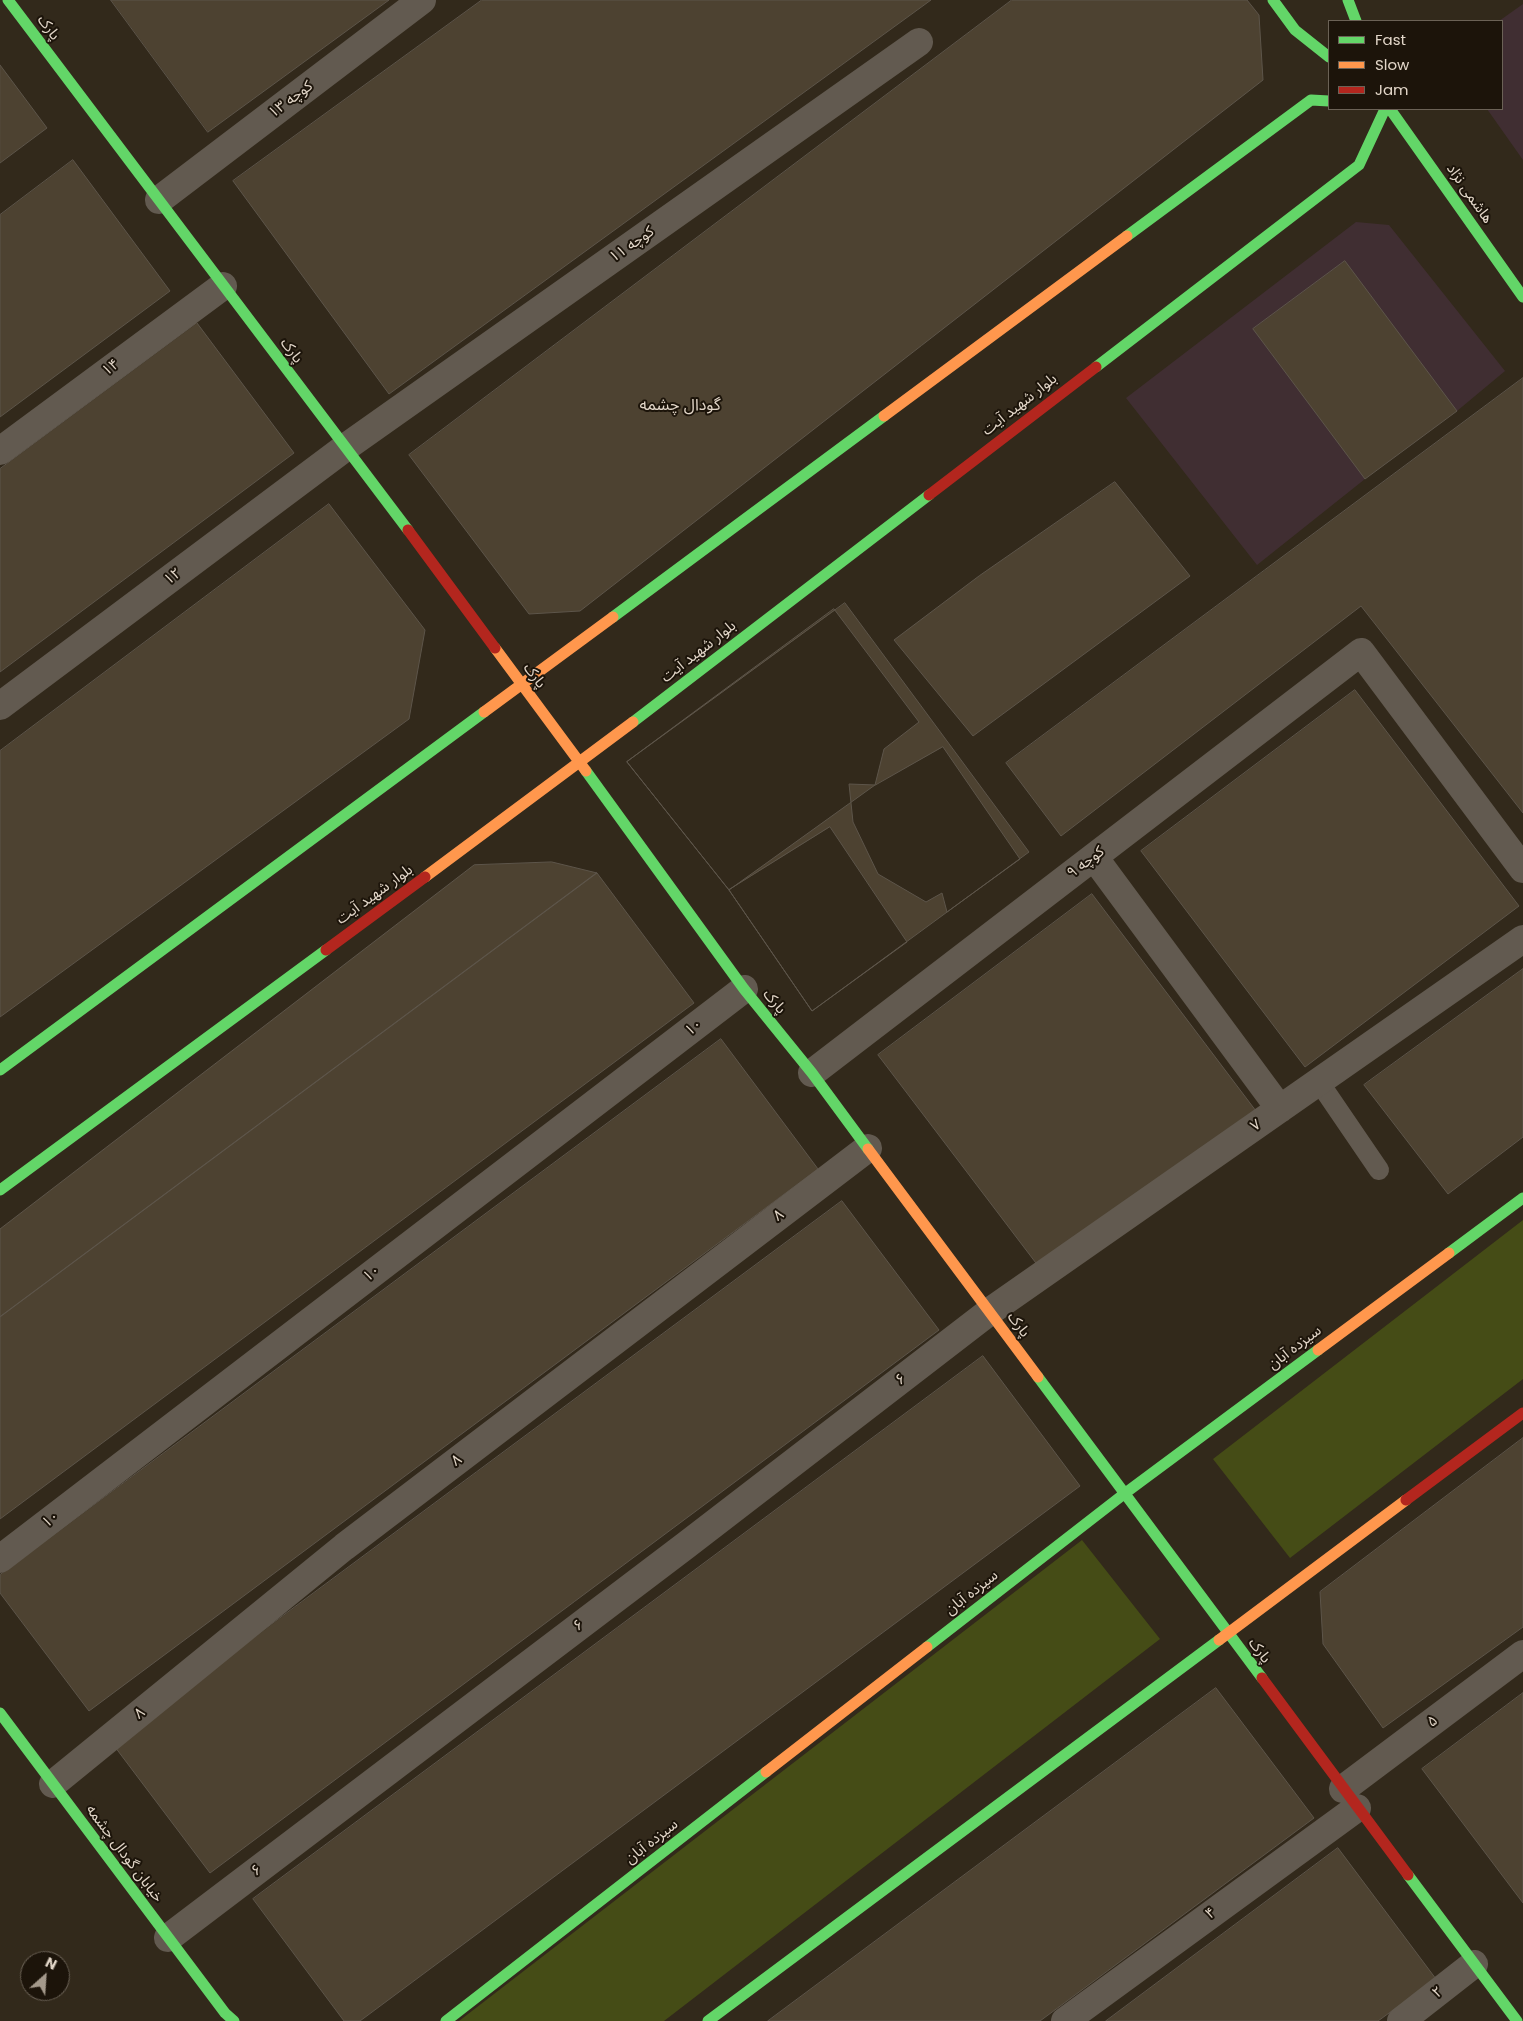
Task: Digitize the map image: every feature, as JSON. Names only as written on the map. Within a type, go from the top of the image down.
[{"type":"main road","name":"پارک","points":[[8,0],[346,447],[580,763],[744,989],[812,1073],[1517,2021]]},
{"type":"main road","points":[[1273,0],[1295,30],[1328,56]]},
{"type":"main road","points":[[1348,0],[1356,20]]},
{"type":"main road","points":[[0,1070],[1312,100],[1328,101]]},
{"type":"main road","name":"بلوار شهید آیت","points":[[0,1190],[580,763],[1359,165],[1384,110]]},
{"type":"main road","name":"هاشمی نژاد","points":[[1391,110],[1523,297]]},
{"type":"main road","name":"سیزده آبان","points":[[446,2021],[1124,1494],[1523,1198]]},
{"type":"main road","points":[[708,2021],[1523,1413]]},
{"type":"main road","name":"خیابان گودال چشمه","points":[[0,1713],[226,2017],[234,2021]]},
{"type":"street","name":"کوچه ۱۳","points":[[159,200],[422,0]]},
{"type":"street","name":"کوچه ۱۱","points":[[346,447],[919,42]]},
{"type":"street","name":"۱۴","points":[[0,451],[223,286]]},
{"type":"street","name":"۱۲","points":[[0,706],[346,447]]},
{"type":"street","name":"کوچه ۹","points":[[812,1073],[1361,652],[1523,869]]},
{"type":"street","points":[[1094,857],[1280,1109]]},
{"type":"street","name":"۷","points":[[989,1312],[1523,939]]},
{"type":"street","name":"۱۰","points":[[0,1559],[744,989]]},
{"type":"street","name":"۸","points":[[53,1784],[344,1547],[868,1148]]},
{"type":"street","name":"۶","points":[[168,1938],[693,1540],[989,1312]]},
{"type":"street","name":"۵","points":[[1350,1798],[1523,1654]]},
{"type":"street","name":"۴","points":[[1065,2021],[1350,1798]]},
{"type":"street","name":"۲","points":[[1401,2021],[1474,1964]]},
{"type":"lane","points":[[1319,1082],[1379,1170]]},
{"type":"shaded area","points":[[1523,4],[1523,160],[1488,110],[1503,110],[1503,20],[1500,20]]},
{"type":"shaded area","points":[[1356,222],[1389,225],[1505,371],[1457,411],[1365,479],[1257,565],[1126,398]]},
{"type":"green space","points":[[1523,1220],[1523,1379],[1290,1558],[1213,1459]]},
{"type":"green space","points":[[1082,1540],[1160,1639],[664,2021],[459,2021]]},
{"type":"building","points":[[111,0],[389,0],[208,132]]},
{"type":"building","points":[[482,0],[931,0],[389,394],[233,181]]},
{"type":"building","points":[[1012,0],[1247,0],[1259,15],[1263,80],[580,611],[529,614],[409,455]]},
{"type":"building","points":[[0,65],[47,128],[0,163]]},
{"type":"building","points":[[73,160],[170,291],[0,417],[0,215]]},
{"type":"building","points":[[1345,261],[1457,411],[1365,479],[1253,329]]},
{"type":"building","points":[[197,323],[294,453],[0,672],[0,469]]},
{"type":"building","points":[[1523,378],[1523,813],[1361,606],[1061,836],[1006,763]]},
{"type":"building","points":[[1115,482],[1190,576],[973,736],[894,640],[979,576]]},
{"type":"building","points":[[329,504],[425,630],[409,719],[0,1017],[0,751]]},
{"type":"building","points":[[845,603],[1029,852],[812,1011],[729,890],[627,762]]},
{"type":"building","points":[[834,609],[919,722],[884,749],[875,785],[729,890],[627,762]]},
{"type":"building","points":[[1355,690],[1519,906],[1305,1067],[1141,851]]},
{"type":"building","points":[[943,747],[1020,859],[947,912],[942,893],[926,902],[878,874],[853,822],[849,784],[875,785]]},
{"type":"building","points":[[830,827],[907,942],[812,1011],[729,890]]},
{"type":"building","points":[[552,862],[597,873],[0,1317],[0,1229],[474,865]]},
{"type":"building","points":[[597,873],[694,1003],[0,1519],[0,1317]]},
{"type":"building","points":[[1092,894],[1256,1111],[1042,1271],[878,1055]]},
{"type":"building","points":[[1523,969],[1523,1137],[1448,1194],[1364,1085]]},
{"type":"building","points":[[721,1039],[818,1169],[89,1711],[0,1593],[0,1575]]},
{"type":"building","points":[[842,1201],[939,1330],[210,1873],[112,1743]]},
{"type":"building","points":[[983,1356],[1080,1486],[360,2021],[344,2021],[253,1899]]},
{"type":"building","points":[[1523,1438],[1523,1627],[1383,1728],[1323,1644],[1320,1592]]},
{"type":"building","points":[[1216,1688],[1314,1818],[1040,2021],[768,2021]]},
{"type":"building","points":[[1523,1693],[1523,1903],[1422,1769]]},
{"type":"building","points":[[1338,1848],[1436,1979],[1378,2021],[1106,2021]]},
{"type":"traffic: fast","points":[[8,0],[408,530]]},
{"type":"traffic: fast","points":[[1273,0],[1295,30],[1328,56]]},
{"type":"traffic: fast","points":[[1348,0],[1356,20]]},
{"type":"traffic: fast","points":[[1127,236],[1311,100],[1328,101]]},
{"type":"traffic: fast","points":[[1096,367],[1359,165],[1385,110]]},
{"type":"traffic: fast","points":[[1391,110],[1523,297]]},
{"type":"traffic: fast","points":[[613,617],[884,416]]},
{"type":"traffic: fast","points":[[633,722],[929,495]]},
{"type":"traffic: fast","points":[[0,1070],[484,712]]},
{"type":"traffic: fast","points":[[586,771],[744,989],[812,1073],[868,1149]]},
{"type":"traffic: fast","points":[[0,1190],[326,950]]},
{"type":"traffic: fast","points":[[1449,1253],[1523,1198]]},
{"type":"traffic: fast","points":[[927,1647],[1124,1494],[1318,1350]]},
{"type":"traffic: fast","points":[[1038,1377],[1262,1678]]},
{"type":"traffic: fast","points":[[708,2021],[1219,1640]]},
{"type":"traffic: fast","points":[[0,1713],[225,2013],[234,2021]]},
{"type":"traffic: fast","points":[[446,2021],[766,1772]]},
{"type":"traffic: fast","points":[[1408,1875],[1517,2021]]},
{"type":"traffic: slow","points":[[884,416],[1127,236]]},
{"type":"traffic: slow","points":[[484,712],[613,617]]},
{"type":"traffic: slow","points":[[495,648],[586,771]]},
{"type":"traffic: slow","points":[[425,877],[633,722]]},
{"type":"traffic: slow","points":[[868,1149],[1038,1377]]},
{"type":"traffic: slow","points":[[1318,1350],[1449,1253]]},
{"type":"traffic: slow","points":[[1219,1640],[1406,1500]]},
{"type":"traffic: slow","points":[[766,1772],[927,1647]]},
{"type":"traffic: jam","points":[[929,495],[1096,367]]},
{"type":"traffic: jam","points":[[408,530],[495,648]]},
{"type":"traffic: jam","points":[[326,950],[425,877]]},
{"type":"traffic: jam","points":[[1406,1500],[1523,1413]]},
{"type":"traffic: jam","points":[[1262,1678],[1408,1875]]},
{"type":"district","name":"گودال چشمه","points":[[680,406]]}]
